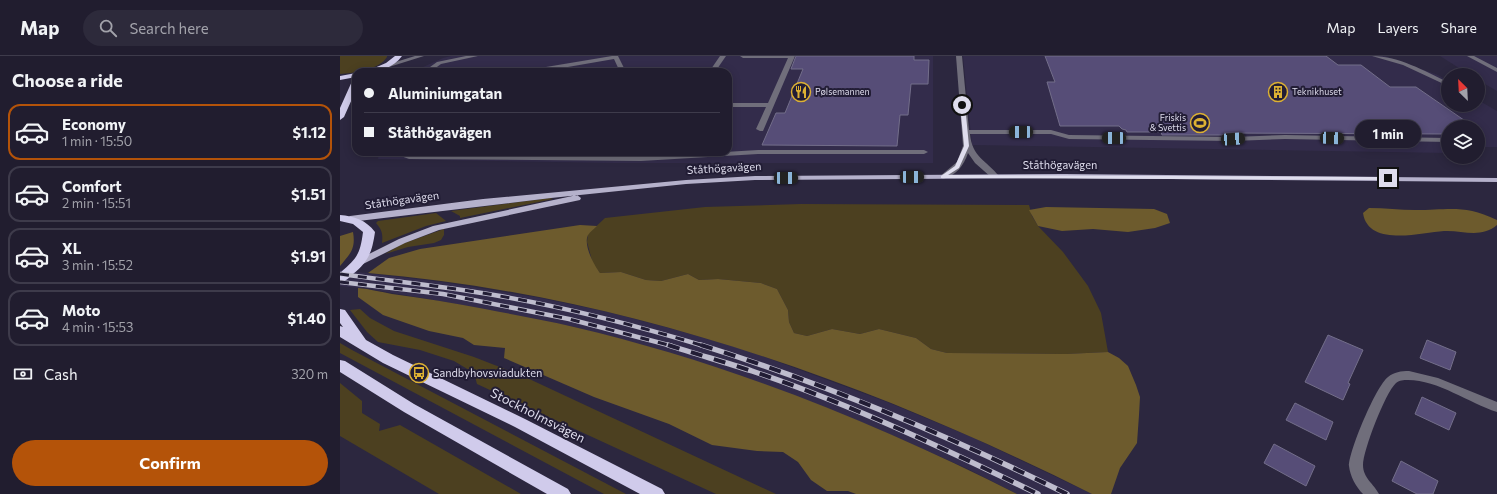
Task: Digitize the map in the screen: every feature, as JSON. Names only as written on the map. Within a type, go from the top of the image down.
[{"type":"highway","points":[[381,68],[389,65],[400,56]]},
{"type":"highway","points":[[340,78],[352,76]]},
{"type":"highway","points":[[340,117],[352,90]]},
{"type":"highway","points":[[340,279],[360,262],[367,248],[369,232],[359,222],[345,219]]},
{"type":"highway","name":"Stockholmsvägen","points":[[340,313],[362,344]]},
{"type":"highway","name":"Stockholmsvägen","points":[[340,331],[388,359],[520,423],[656,494]]},
{"type":"highway","points":[[340,365],[409,408],[562,494]]},
{"type":"main road","name":"Ståthögavägen","points":[[345,219],[483,202],[726,179],[995,176],[1497,180]]},
{"type":"main road","name":"Ståthögavägen","points":[[360,262],[402,241],[452,223],[624,189]]},
{"type":"street","points":[[389,65],[420,56]]},
{"type":"street","points":[[432,68],[439,63],[475,56]]},
{"type":"street","points":[[715,68],[723,56]]},
{"type":"street","points":[[743,56],[792,56],[760,129]]},
{"type":"street","points":[[943,177],[957,167],[966,146],[959,56]]},
{"type":"street","points":[[1375,56],[1405,64],[1441,81]]},
{"type":"street","points":[[1470,56],[1497,70]]},
{"type":"street","points":[[546,68],[588,59],[616,57],[620,68]]},
{"type":"street","points":[[732,105],[770,105]]},
{"type":"street","points":[[965,132],[1051,132],[1069,137],[1233,139],[1285,137],[1441,140]]},
{"type":"street","points":[[966,146],[978,161],[995,176]]},
{"type":"street","points":[[732,153],[758,152],[924,152]]},
{"type":"street","points":[[406,156],[633,159],[687,156]]},
{"type":"street","points":[[1372,494],[1360,478],[1356,465],[1371,416],[1390,381],[1398,376],[1412,375],[1427,378],[1497,407]]},
{"type":"shaded area","points":[[340,56],[387,56],[378,65],[372,68],[352,68],[352,73],[340,74]]},
{"type":"shaded area","points":[[451,56],[933,56],[933,163],[613,163],[378,159],[378,156],[732,156],[732,68],[421,68]]},
{"type":"shaded area","points":[[963,56],[1385,56],[1441,77],[1441,112],[1485,112],[1485,104],[1497,111],[1497,147],[1485,147],[1485,120],[1441,120],[1441,153],[972,145]]},
{"type":"shaded area","points":[[1440,56],[1497,56],[1497,91],[1485,84],[1485,68],[1459,68]]},
{"type":"shaded area","points":[[550,198],[553,199],[460,218],[460,216],[451,211]]},
{"type":"shaded area","points":[[801,204],[1029,205],[1032,216],[1038,226],[1063,252],[1088,286],[1101,313],[1108,352],[1066,354],[947,353],[931,349],[916,338],[879,329],[860,334],[832,329],[807,336],[794,333],[789,322],[788,310],[777,289],[761,283],[718,279],[699,280],[688,274],[661,281],[646,280],[621,272],[600,273],[593,264],[587,242],[588,234],[605,218],[705,207]]},
{"type":"shaded area","points":[[1046,207],[1154,209],[1167,214],[1170,223],[1155,228],[1128,232],[1093,229],[1062,231],[1038,226],[1029,210]]},
{"type":"shaded area","points":[[1369,208],[1466,210],[1497,220],[1497,225],[1484,232],[1478,233],[1444,231],[1396,236],[1384,234],[1374,230],[1367,224],[1363,213]]},
{"type":"shaded area","points":[[436,213],[446,221],[426,226],[382,243],[382,232],[376,223],[378,221]]},
{"type":"shaded area","points":[[580,225],[597,226],[588,235],[587,244],[592,260],[600,273],[621,272],[646,280],[661,281],[688,274],[699,280],[718,279],[761,283],[777,289],[788,310],[789,322],[794,333],[807,336],[832,329],[860,334],[879,329],[916,338],[931,349],[947,353],[1066,354],[1108,352],[1119,358],[1128,366],[1140,397],[1137,443],[1120,468],[1111,494],[1092,494],[1007,453],[919,415],[830,380],[740,349],[648,322],[556,300],[462,284],[368,273],[389,258],[420,249]]},
{"type":"shaded area","points":[[444,229],[444,235],[441,240],[434,243],[408,247],[385,254],[402,244]]},
{"type":"shaded area","points":[[353,232],[353,247],[340,266],[340,236]]},
{"type":"shaded area","points":[[340,270],[442,282],[541,298],[608,312],[746,350],[887,402],[974,438],[1092,494],[1017,494],[968,469],[873,427],[772,387],[709,366],[627,341],[574,327],[451,303],[369,289],[340,286]]},
{"type":"shaded area","points":[[358,288],[462,305],[552,322],[688,358],[801,397],[856,419],[1017,494],[856,494],[848,491],[827,491],[811,480],[798,462],[783,452],[757,451],[712,445],[669,424],[594,397],[504,358],[505,348],[474,345],[463,338],[429,331],[383,315],[358,297]]},
{"type":"shaded area","points":[[360,309],[370,318],[394,331],[474,357],[525,377],[776,494],[716,494],[477,384],[474,373],[454,361],[420,350],[378,342],[367,332],[350,310]]},
{"type":"shaded area","points":[[340,343],[626,494],[604,494],[340,353]]},
{"type":"shaded area","points":[[340,383],[362,401],[362,413],[380,424],[379,431],[400,425],[521,494],[439,494],[340,436]]},
{"type":"building","points":[[796,56],[914,56],[914,60],[929,60],[928,84],[911,84],[908,115],[900,115],[897,146],[762,145],[776,113],[785,113],[803,69],[791,69]]},
{"type":"building","name":"Teknikhuset","points":[[1045,56],[1326,56],[1338,65],[1361,65],[1390,87],[1416,87],[1441,104],[1441,112],[1452,112],[1464,120],[1441,120],[1441,134],[1224,133],[1227,135],[1162,135],[1161,132],[1127,132],[1119,126],[1060,126],[1047,82],[1055,82]]},
{"type":"building","points":[[1328,335],[1363,350],[1348,383],[1350,384],[1343,400],[1305,382]]},
{"type":"building","points":[[1427,340],[1456,352],[1450,370],[1420,358]]},
{"type":"building","points":[[1422,397],[1456,413],[1449,430],[1415,414]]},
{"type":"building","points":[[1295,403],[1333,422],[1326,440],[1286,420]]},
{"type":"building","points":[[1274,444],[1315,466],[1306,486],[1264,463]]},
{"type":"building","points":[[1401,461],[1438,481],[1433,494],[1417,494],[1392,481]]},
{"type":"railway","points":[[340,274],[456,289],[547,305],[600,317],[704,346]]},
{"type":"railway","points":[[340,282],[443,294],[569,319],[672,346]]},
{"type":"railway","points":[[668,345],[752,371],[825,398],[897,428],[1038,494]]},
{"type":"railway","points":[[701,345],[749,360],[887,412],[977,451],[1067,494]]},
{"type":"place","name":"Pølsemannen","points":[[801,92]]},
{"type":"place","name":"Teknikhuset","points":[[1278,92]]},
{"type":"place","name":"Friskis & Svettis","points":[[1200,123]]},
{"type":"place","name":"Sandbyhovsviadukten","points":[[419,373]]},
{"type":"route","points":[[962,105],[966,146],[961,162],[957,167],[943,177],[1080,176],[1388,178]]}]
